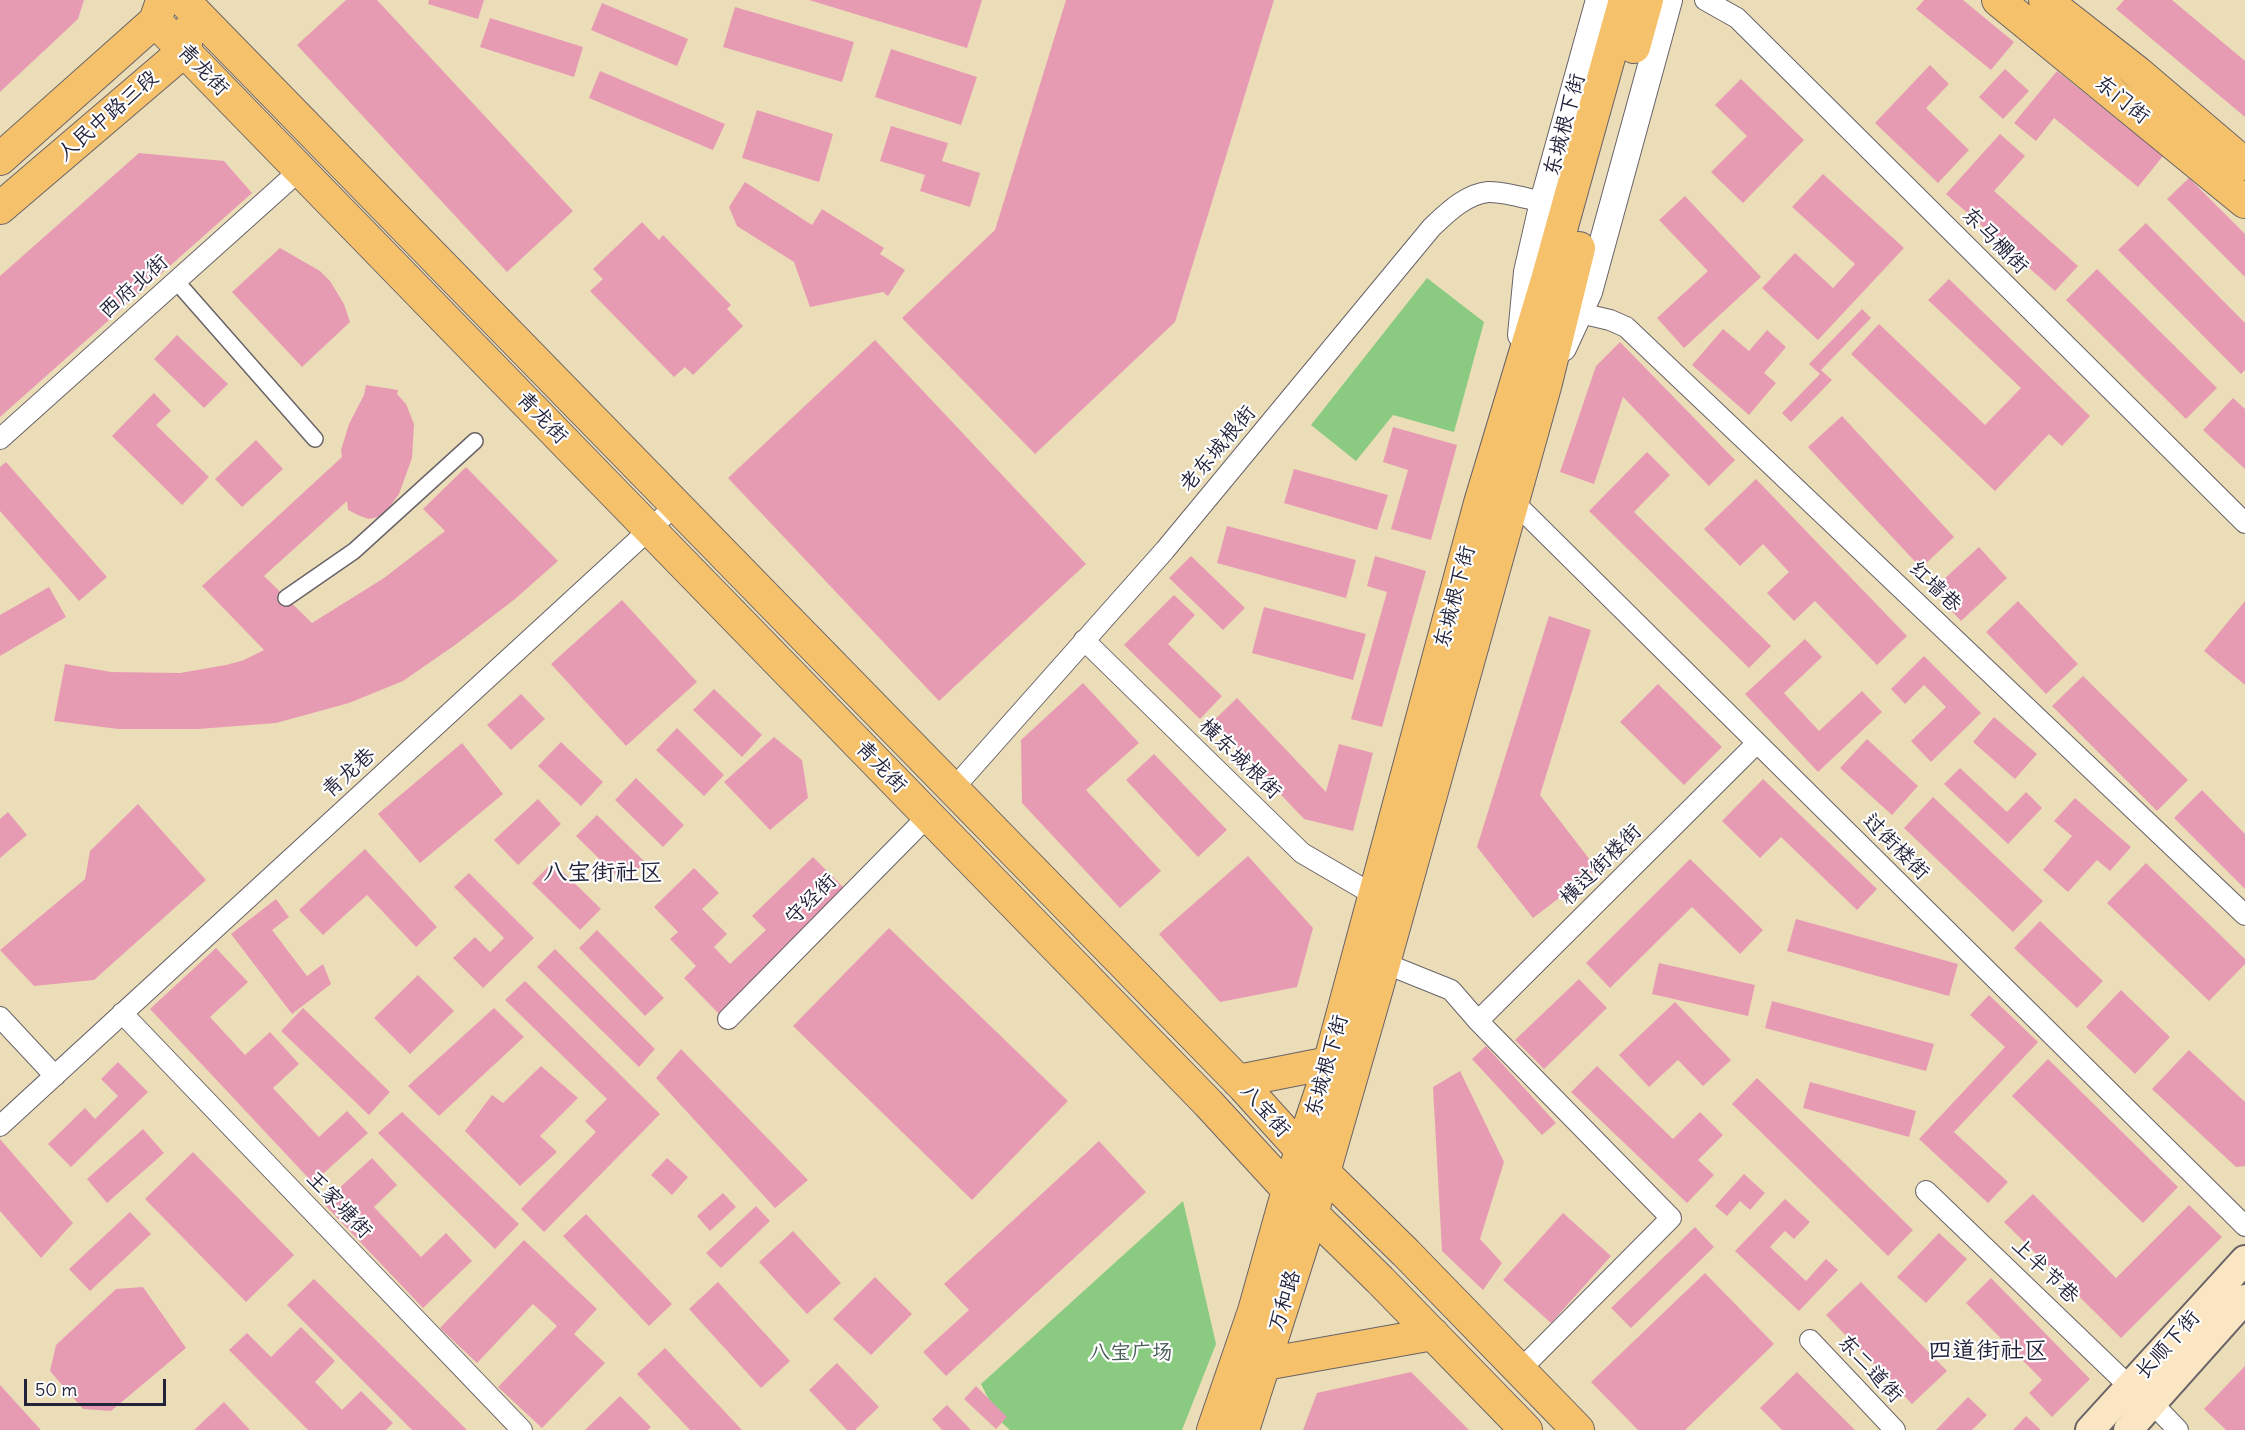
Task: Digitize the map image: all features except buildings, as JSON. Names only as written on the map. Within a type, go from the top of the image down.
[{"type":"main road","points":[[1531,380],[1547,280],[1624,0]]},
{"type":"main road","points":[[1531,380],[1567,290],[1647,0]]},
{"type":"main road","name":"东门街","points":[[1998,0],[2245,202]]},
{"type":"main road","name":"东门街","points":[[2045,0],[2137,72],[2245,164]]},
{"type":"main road","points":[[184,51],[191,4]]},
{"type":"main road","name":"青龙街","points":[[191,4],[953,789]]},
{"type":"main road","name":"青龙街","points":[[159,11],[184,51],[928,816]]},
{"type":"main road","name":"人民中路三段","points":[[0,159],[159,11]]},
{"type":"main road","name":"人民中路三段","points":[[0,208],[184,51]]},
{"type":"main road","name":"东城根下街","points":[[1288,1190],[1312,1161],[1384,963],[1513,501],[1531,380]]},
{"type":"main road","name":"东城根下街","points":[[1312,1161],[1329,1063],[1480,503],[1531,380]]},
{"type":"main road","name":"八宝街","points":[[953,789],[1238,1081],[1312,1161],[1578,1430]]},
{"type":"main road","name":"八宝街","points":[[928,816],[1208,1103],[1288,1190],[1526,1430]]},
{"type":"main road","points":[[1238,1081],[1329,1063]]},
{"type":"main road","name":"万和路","points":[[1243,1430],[1312,1214],[1312,1161]]},
{"type":"main road","name":"万和路","points":[[1213,1430],[1254,1311],[1288,1190]]},
{"type":"main road","name":"长顺下街","points":[[2128,1430],[2141,1395],[2245,1260]]},
{"type":"main road","name":"长顺下街","points":[[2090,1430],[2141,1395],[2245,1299]]},
{"type":"main road","points":[[1265,1364],[1433,1334]]},
{"type":"street","name":"东城根下街","points":[[1531,380],[1527,272],[1543,202],[1599,0]]},
{"type":"street","name":"东城根下街","points":[[1531,380],[1581,313],[1589,292],[1669,0]]},
{"type":"street","name":"东马棚街","points":[[1705,0],[1737,18],[2245,524]]},
{"type":"street","name":"西府北街","points":[[0,439],[300,170]]},
{"type":"street","name":"老东城根街","points":[[953,789],[1165,550],[1432,227],[1451,210],[1487,192],[1543,202]]},
{"type":"street","points":[[176,281],[315,439]]},
{"type":"street","name":"红墙巷","points":[[1581,313],[1610,320],[1626,327],[2245,915]]},
{"type":"street","points":[[286,598],[354,551],[475,441]]},
{"type":"street","name":"过街楼街","points":[[1513,501],[2245,1227]]},
{"type":"street","name":"青龙巷","points":[[0,1126],[676,505]]},
{"type":"street","name":"横东城根街","points":[[1084,640],[1302,853],[1374,895]]},
{"type":"street","name":"横过街楼街","points":[[1478,1021],[1757,743]]},
{"type":"street","name":"守经街","points":[[729,1019],[928,816]]},
{"type":"street","points":[[1384,963],[1451,990],[1478,1021],[1671,1218],[1520,1370]]},
{"type":"street","name":"王家塘街","points":[[122,1013],[522,1430]]},
{"type":"street","points":[[0,1017],[55,1076]]},
{"type":"street","name":"上半节巷","points":[[1926,1191],[2178,1430]]},
{"type":"street","name":"东二道街","points":[[1810,1340],[1895,1430]]},
{"type":"green space","points":[[1427,278],[1484,322],[1454,432],[1393,415],[1356,461],[1311,425]]},
{"type":"green space","name":"八宝广场","points":[[1183,1201],[1216,1344],[1182,1430],[1010,1430],[1000,1421],[981,1384]]},
{"type":"district","name":"八宝街社区","points":[[603,873]]},
{"type":"district","name":"四道街社区","points":[[1988,1351]]}]
